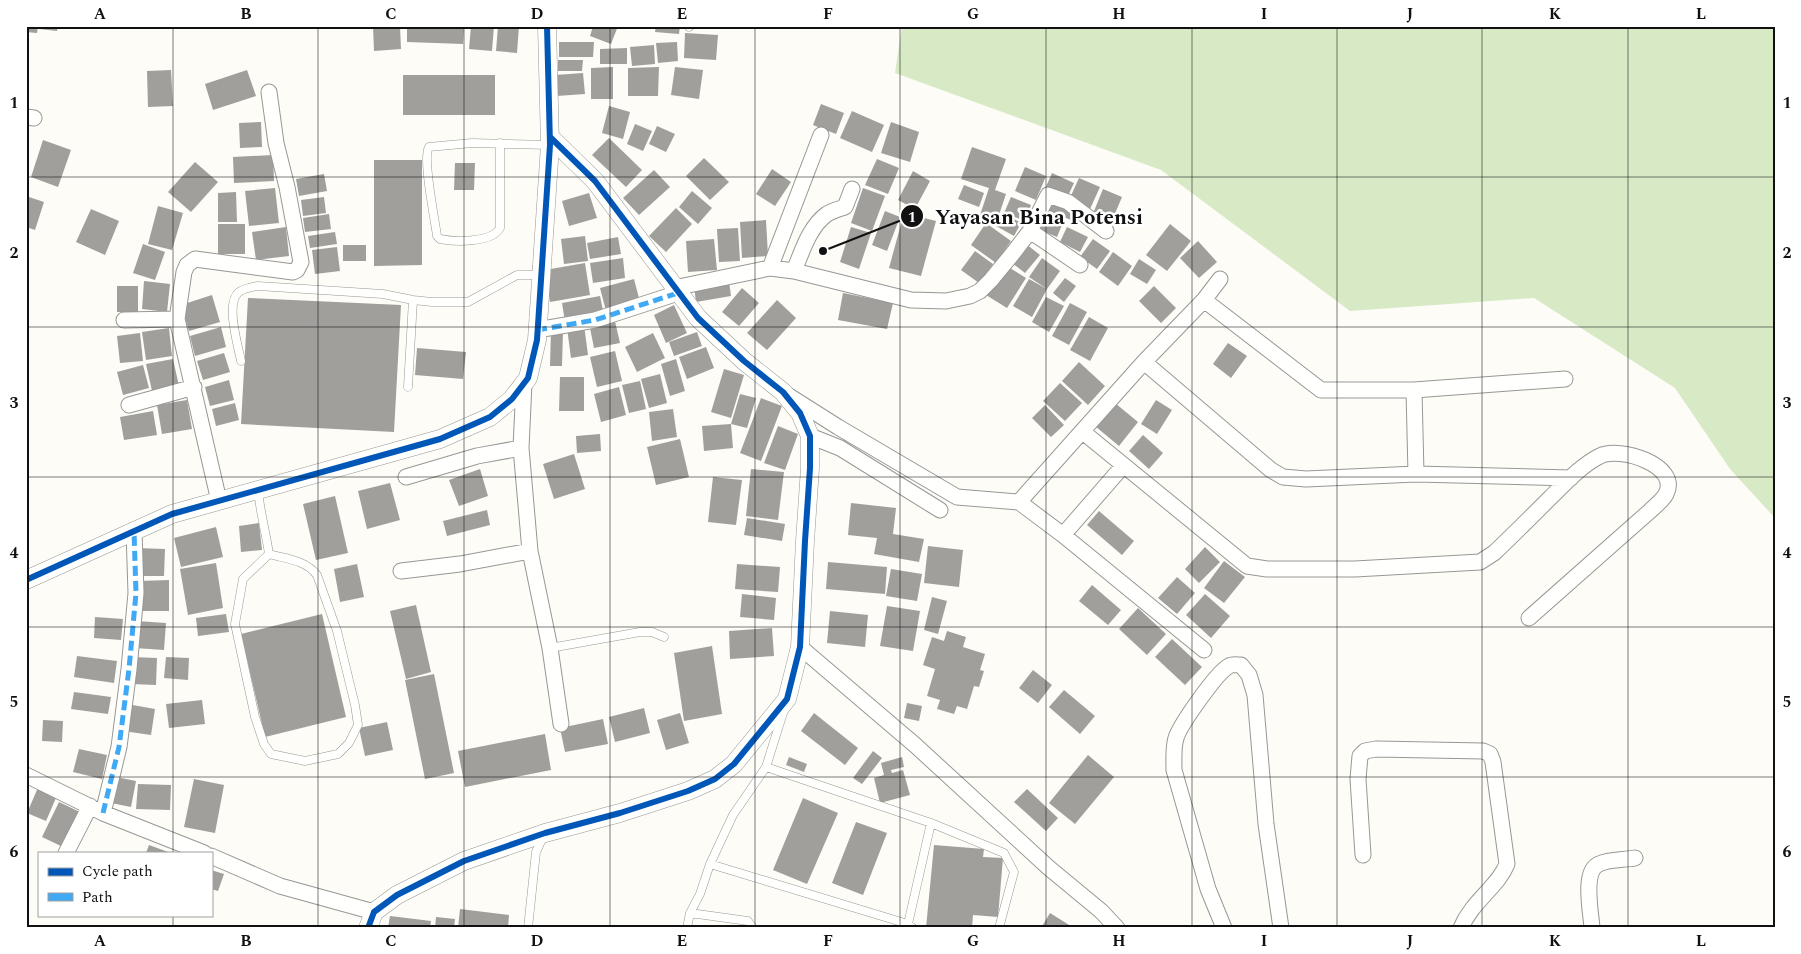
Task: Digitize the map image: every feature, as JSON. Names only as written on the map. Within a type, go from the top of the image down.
[{"type":"street","points":[[26,580],[172,514],[440,439],[490,417],[512,399],[528,378],[537,330],[550,141],[547,26]]},
{"type":"street","points":[[219,501],[177,319],[184,272],[187,265],[196,259],[293,272],[300,267],[287,187],[276,143],[269,92]]},
{"type":"street","points":[[770,268],[821,135]]},
{"type":"street","points":[[550,141],[595,181],[698,318],[744,361],[784,392],[838,427],[958,497],[1019,502],[1063,535],[1204,650]]},
{"type":"street","points":[[794,271],[810,234],[828,214],[845,207],[852,189]]},
{"type":"street","points":[[537,330],[596,320],[676,290],[770,268],[794,271],[911,300],[946,301],[970,296],[991,280],[1030,231],[1044,201],[1049,195],[1068,202],[1106,231]]},
{"type":"street","points":[[1030,231],[1080,265]]},
{"type":"street","points":[[1019,502],[1144,362],[1204,300],[1220,279]]},
{"type":"street","points":[[1204,300],[1321,390],[1414,390],[1565,379]]},
{"type":"street","points":[[124,320],[177,319]]},
{"type":"street","points":[[1144,362],[1271,470],[1283,477],[1306,479],[1416,474],[1571,478]]},
{"type":"street","points":[[524,383],[520,448],[530,551],[550,648],[562,724]]},
{"type":"street","points":[[129,406],[194,387]]},
{"type":"street","points":[[1414,390],[1416,474]]},
{"type":"street","points":[[212,856],[280,886],[371,920],[397,895],[464,861],[545,833],[620,814],[688,791],[715,779],[734,764],[787,699],[800,647],[810,468],[810,436],[800,413],[784,392]]},
{"type":"street","points":[[1083,432],[1247,566],[1267,570],[1355,569],[1480,562],[1494,553],[1571,478],[1600,456],[1608,453],[1646,459],[1657,466],[1665,476],[1668,484],[1666,494],[1650,511],[1529,618]]},
{"type":"street","points":[[810,436],[840,448],[940,510]]},
{"type":"street","points":[[406,477],[477,456],[520,448]]},
{"type":"street","points":[[1063,535],[1123,466]]},
{"type":"street","points":[[67,852],[97,810],[119,747],[130,669],[136,594],[134,531]]},
{"type":"street","points":[[401,571],[460,564],[530,551]]},
{"type":"street","points":[[800,647],[915,745],[1049,868],[1101,911],[1117,928]]},
{"type":"street","points":[[1224,928],[1208,889],[1174,770],[1174,755],[1176,738],[1184,723],[1218,675],[1229,666],[1235,664],[1245,669],[1255,695],[1266,824],[1281,928]]},
{"type":"street","points":[[1363,855],[1358,780],[1360,756],[1365,751],[1376,749],[1483,751],[1490,754],[1493,762],[1507,864],[1504,872],[1479,899],[1461,928]]},
{"type":"street","points":[[26,774],[97,810],[202,852]]},
{"type":"street","points":[[1592,928],[1588,878],[1592,868],[1599,863],[1635,858]]},
{"type":"lane","points":[[500,143],[500,228],[498,232],[493,236],[471,240],[440,238],[437,236],[427,170],[428,148],[464,143],[550,141]]},
{"type":"lane","points":[[242,361],[233,315],[233,304],[237,293],[246,288],[258,286],[383,294],[432,302],[468,302],[517,275],[541,275]]},
{"type":"lane","points":[[408,387],[413,300]]},
{"type":"lane","points":[[258,490],[260,513],[265,526],[269,554]]},
{"type":"lane","points":[[269,554],[304,563],[312,569],[317,575],[337,631],[356,705],[358,726],[349,743],[338,754],[305,761],[271,754],[264,744],[255,717],[235,624],[243,580],[269,554]]},
{"type":"lane","points":[[550,648],[640,632],[652,632],[664,637]]},
{"type":"lane","points":[[687,928],[690,913],[700,894],[710,864],[733,815],[766,767],[787,699]]},
{"type":"lane","points":[[766,767],[931,823],[1004,853],[1014,872],[1000,928]]},
{"type":"lane","points":[[710,864],[910,926],[931,823]]},
{"type":"lane","points":[[528,928],[536,852],[545,833]]},
{"type":"lane","points":[[690,913],[748,921],[753,928]]},
{"type":"green space","points":[[902,26],[1775,26],[1775,518],[1730,469],[1675,388],[1534,298],[1350,311],[1161,170],[895,73]]},
{"type":"building","points":[[26,26],[38,26],[37,33],[26,32]]},
{"type":"building","points":[[39,26],[58,26],[57,31],[39,29]]},
{"type":"building","points":[[373,26],[400,26],[401,49],[374,51]]},
{"type":"building","points":[[407,26],[464,26],[463,44],[407,42]]},
{"type":"building","points":[[471,26],[494,26],[492,51],[469,49]]},
{"type":"building","points":[[498,26],[519,26],[517,53],[496,51]]},
{"type":"building","points":[[593,26],[618,26],[611,44],[590,36]]},
{"type":"building","points":[[656,26],[680,26],[679,34],[655,32]]},
{"type":"building","points":[[685,33],[718,35],[716,60],[684,58]]},
{"type":"building","points":[[559,42],[594,42],[593,57],[559,57]]},
{"type":"building","points":[[677,42],[678,61],[658,63],[656,43]]},
{"type":"building","points":[[654,45],[655,64],[632,66],[630,47]]},
{"type":"building","points":[[627,48],[627,64],[600,64],[600,49]]},
{"type":"building","points":[[558,60],[583,60],[582,71],[558,71]]},
{"type":"building","points":[[613,67],[613,99],[591,99],[591,68]]},
{"type":"building","points":[[659,67],[658,96],[628,96],[628,68]]},
{"type":"building","points":[[675,67],[703,70],[699,99],[671,95]]},
{"type":"building","points":[[171,70],[173,106],[148,107],[147,71]]},
{"type":"building","points":[[247,70],[256,96],[213,110],[205,84]]},
{"type":"building","points":[[583,73],[585,94],[557,96],[555,75]]},
{"type":"building","points":[[403,75],[495,75],[495,115],[403,115]]},
{"type":"building","points":[[821,104],[844,113],[836,134],[813,125]]},
{"type":"building","points":[[609,106],[630,112],[623,139],[602,133]]},
{"type":"building","points":[[852,111],[884,125],[872,152],[840,138]]},
{"type":"building","points":[[261,122],[262,147],[240,148],[239,123]]},
{"type":"building","points":[[891,122],[919,132],[910,162],[881,153]]},
{"type":"building","points":[[635,124],[652,131],[643,151],[627,144]]},
{"type":"building","points":[[657,126],[675,134],[666,152],[649,144]]},
{"type":"building","points":[[609,138],[642,170],[626,187],[592,155]]},
{"type":"building","points":[[43,140],[71,150],[58,187],[31,177]]},
{"type":"building","points":[[972,147],[1006,159],[995,190],[1006,194],[997,221],[980,215],[989,188],[961,179]]},
{"type":"building","points":[[273,155],[274,181],[234,183],[233,157]]},
{"type":"building","points":[[704,158],[729,182],[710,200],[686,176]]},
{"type":"building","points":[[877,159],[899,168],[888,194],[865,185]]},
{"type":"building","points":[[374,160],[422,160],[422,265],[374,266]]},
{"type":"building","points":[[195,162],[218,182],[191,212],[168,192]]},
{"type":"building","points":[[455,163],[475,163],[474,190],[454,190]]},
{"type":"building","points":[[1025,167],[1046,176],[1036,200],[1015,191]]},
{"type":"building","points":[[772,169],[791,182],[775,206],[756,194]]},
{"type":"building","points":[[654,170],[670,187],[639,215],[623,198]]},
{"type":"building","points":[[913,171],[930,181],[915,209],[898,200]]},
{"type":"building","points":[[1052,173],[1074,183],[1067,198],[1045,189]]},
{"type":"building","points":[[324,174],[327,191],[299,196],[296,179]]},
{"type":"building","points":[[1079,178],[1100,187],[1090,209],[1069,200]]},
{"type":"building","points":[[964,185],[984,193],[979,207],[958,199]]},
{"type":"building","points":[[275,188],[279,223],[249,226],[245,191]]},
{"type":"building","points":[[863,188],[885,196],[872,231],[851,223]]},
{"type":"building","points":[[1103,189],[1122,197],[1111,223],[1092,216]]},
{"type":"building","points":[[692,191],[712,208],[698,224],[679,207]]},
{"type":"building","points":[[236,192],[237,222],[218,222],[218,193]]},
{"type":"building","points":[[589,193],[597,218],[569,226],[562,201]]},
{"type":"building","points":[[26,196],[44,202],[35,230],[26,227]]},
{"type":"building","points":[[324,197],[326,213],[303,216],[301,200]]},
{"type":"building","points":[[1011,197],[1031,205],[1025,221],[1004,213]]},
{"type":"building","points":[[1048,199],[1075,210],[1071,220],[1044,209]]},
{"type":"building","points":[[158,206],[183,213],[172,250],[148,244]]},
{"type":"building","points":[[676,208],[692,224],[666,252],[649,236]]},
{"type":"building","points":[[91,209],[119,221],[105,255],[76,242]]},
{"type":"building","points":[[885,211],[900,217],[887,251],[872,245]]},
{"type":"building","points":[[1046,212],[1064,220],[1057,237],[1038,229]]},
{"type":"building","points":[[904,213],[936,221],[921,276],[889,268]]},
{"type":"building","points":[[1004,213],[1021,223],[1014,236],[996,226]]},
{"type":"building","points":[[329,214],[331,229],[305,232],[303,218]]},
{"type":"building","points":[[766,220],[768,256],[742,258],[740,222]]},
{"type":"building","points":[[986,223],[1011,241],[996,263],[971,245]]},
{"type":"building","points":[[218,224],[245,224],[245,254],[218,254]]},
{"type":"building","points":[[1170,224],[1191,241],[1167,271],[1146,255]]},
{"type":"building","points":[[286,227],[289,256],[256,260],[252,232]]},
{"type":"building","points":[[851,227],[871,233],[859,269],[840,262]]},
{"type":"building","points":[[1067,227],[1088,237],[1080,252],[1060,242]]},
{"type":"building","points":[[738,228],[740,261],[719,262],[717,229]]},
{"type":"building","points":[[335,232],[337,244],[310,248],[308,236]]},
{"type":"building","points":[[585,236],[588,261],[564,264],[561,239]]},
{"type":"building","points":[[618,237],[621,254],[590,259],[587,243]]},
{"type":"building","points":[[714,239],[717,270],[688,272],[686,241]]},
{"type":"building","points":[[1093,239],[1110,251],[1097,269],[1080,257]]},
{"type":"building","points":[[1198,241],[1217,262],[1199,278],[1180,258]]},
{"type":"building","points":[[143,244],[165,252],[155,280],[133,273]]},
{"type":"building","points":[[1026,244],[1040,255],[1025,273],[1012,263]]},
{"type":"building","points":[[343,245],[366,245],[366,261],[343,261]]},
{"type":"building","points":[[337,247],[340,271],[315,274],[312,250]]},
{"type":"building","points":[[975,251],[993,264],[979,283],[961,270]]},
{"type":"building","points":[[1113,252],[1132,266],[1118,286],[1099,272]]},
{"type":"building","points":[[623,258],[625,278],[593,283],[590,263]]},
{"type":"building","points":[[1042,258],[1060,271],[1047,289],[1029,277]]},
{"type":"building","points":[[1139,259],[1156,270],[1147,284],[1130,274]]},
{"type":"building","points":[[585,263],[590,295],[550,302],[545,270]]},
{"type":"building","points":[[1005,265],[1026,278],[1007,308],[986,295]]},
{"type":"building","points":[[1065,278],[1076,286],[1064,302],[1053,293]]},
{"type":"building","points":[[634,279],[640,302],[606,311],[600,288]]},
{"type":"building","points":[[1029,279],[1047,289],[1032,317],[1013,306]]},
{"type":"building","points":[[144,281],[170,284],[167,312],[142,309]]},
{"type":"building","points":[[729,281],[731,296],[696,302],[694,286]]},
{"type":"building","points":[[117,286],[138,286],[138,312],[117,312]]},
{"type":"building","points":[[1154,286],[1176,308],[1161,323],[1139,301]]},
{"type":"building","points":[[742,288],[759,303],[739,326],[722,312]]},
{"type":"building","points":[[843,293],[893,303],[887,329],[838,320]]},
{"type":"building","points":[[212,295],[220,322],[189,331],[181,305]]},
{"type":"building","points":[[600,296],[604,315],[565,322],[562,303]]},
{"type":"building","points":[[1046,297],[1064,306],[1049,332],[1032,322]]},
{"type":"building","points":[[248,298],[401,305],[394,432],[241,424]]},
{"type":"building","points":[[777,300],[796,318],[767,350],[747,333]]},
{"type":"building","points":[[1070,303],[1087,312],[1069,345],[1052,336]]},
{"type":"building","points":[[674,305],[687,333],[666,343],[654,315]]},
{"type":"building","points":[[614,317],[620,343],[594,348],[589,323]]},
{"type":"building","points":[[1089,317],[1108,328],[1090,361],[1070,350]]},
{"type":"building","points":[[584,325],[588,355],[571,358],[567,328]]},
{"type":"building","points":[[221,327],[226,347],[195,356],[190,336]]},
{"type":"building","points":[[169,328],[172,356],[146,360],[142,332]]},
{"type":"building","points":[[551,329],[563,330],[562,366],[550,366]]},
{"type":"building","points":[[697,332],[702,346],[674,356],[669,342]]},
{"type":"building","points":[[140,333],[143,361],[120,363],[117,336]]},
{"type":"building","points":[[653,333],[665,358],[637,372],[625,347]]},
{"type":"building","points":[[1228,343],[1247,356],[1231,378],[1213,364]]},
{"type":"building","points":[[706,347],[714,368],[687,379],[679,357]]},
{"type":"building","points":[[417,348],[466,352],[463,379],[415,375]]},
{"type":"building","points":[[615,351],[622,381],[597,387],[590,357]]},
{"type":"building","points":[[224,353],[230,372],[203,380],[197,361]]},
{"type":"building","points":[[173,359],[179,386],[152,391],[146,364]]},
{"type":"building","points":[[676,359],[685,391],[670,396],[661,364]]},
{"type":"building","points":[[1079,362],[1105,386],[1088,405],[1062,381]]},
{"type":"building","points":[[143,365],[149,388],[123,395],[117,372]]},
{"type":"building","points":[[724,369],[744,375],[731,418],[711,412]]},
{"type":"building","points":[[660,374],[667,403],[649,408],[641,379]]},
{"type":"building","points":[[560,377],[584,377],[584,411],[559,411]]},
{"type":"building","points":[[229,380],[234,400],[210,406],[205,387]]},
{"type":"building","points":[[640,381],[646,409],[629,413],[622,385]]},
{"type":"building","points":[[1060,383],[1082,403],[1065,421],[1043,401]]},
{"type":"building","points":[[619,387],[626,415],[601,422],[594,394]]},
{"type":"building","points":[[740,394],[756,398],[747,428],[731,424]]},
{"type":"building","points":[[761,398],[782,406],[761,461],[740,453]]},
{"type":"building","points":[[187,400],[192,429],[162,434],[157,405]]},
{"type":"building","points":[[1156,400],[1172,410],[1157,434],[1141,424]]},
{"type":"building","points":[[235,403],[239,420],[216,426],[212,409]]},
{"type":"building","points":[[1115,403],[1138,422],[1119,446],[1095,426]]},
{"type":"building","points":[[1045,405],[1064,425],[1051,437],[1032,418]]},
{"type":"building","points":[[673,409],[677,437],[652,441],[649,412]]},
{"type":"building","points":[[153,411],[157,435],[124,440],[120,417]]},
{"type":"building","points":[[731,424],[733,448],[704,451],[702,426]]},
{"type":"building","points":[[778,426],[798,434],[785,470],[764,463]]},
{"type":"building","points":[[600,434],[601,451],[577,453],[576,436]]},
{"type":"building","points":[[1143,435],[1163,453],[1149,469],[1129,451]]},
{"type":"building","points":[[680,439],[689,477],[656,485],[647,447]]},
{"type":"building","points":[[574,454],[585,489],[554,499],[543,464]]},
{"type":"building","points":[[480,469],[488,496],[459,506],[449,480]]},
{"type":"building","points":[[751,469],[784,472],[778,520],[746,516]]},
{"type":"building","points":[[713,477],[742,480],[736,525],[708,522]]},
{"type":"building","points":[[390,483],[400,520],[367,529],[358,491]]},
{"type":"building","points":[[335,496],[348,553],[316,560],[303,504]]},
{"type":"building","points":[[851,503],[896,508],[893,534],[924,539],[919,562],[874,554],[877,538],[848,535]]},
{"type":"building","points":[[487,510],[490,525],[447,536],[443,521]]},
{"type":"building","points":[[1099,511],[1134,541],[1122,555],[1087,525]]},
{"type":"building","points":[[747,518],[785,524],[782,541],[744,535]]},
{"type":"building","points":[[259,523],[262,550],[241,552],[239,526]]},
{"type":"building","points":[[216,527],[223,557],[181,567],[174,538]]},
{"type":"building","points":[[928,546],[963,550],[959,587],[924,583]]},
{"type":"building","points":[[1205,547],[1220,562],[1199,583],[1185,569]]},
{"type":"building","points":[[137,548],[165,549],[164,576],[137,576]]},
{"type":"building","points":[[1224,561],[1245,577],[1224,603],[1204,588]]},
{"type":"building","points":[[828,562],[887,567],[885,594],[826,589]]},
{"type":"building","points":[[216,563],[223,608],[188,615],[180,569]]},
{"type":"building","points":[[357,564],[364,597],[340,602],[334,569]]},
{"type":"building","points":[[737,564],[780,567],[778,592],[735,589]]},
{"type":"building","points":[[891,569],[922,574],[917,601],[886,596]]},
{"type":"building","points":[[1177,577],[1195,593],[1177,614],[1158,598]]},
{"type":"building","points":[[169,580],[169,611],[139,611],[139,581]]},
{"type":"building","points":[[1092,585],[1121,610],[1108,625],[1079,601]]},
{"type":"building","points":[[742,594],[776,598],[774,620],[740,617]]},
{"type":"building","points":[[1205,594],[1230,616],[1211,638],[1186,615]]},
{"type":"building","points":[[932,597],[947,601],[938,634],[924,630]]},
{"type":"building","points":[[416,605],[431,672],[406,679],[390,611]]},
{"type":"building","points":[[887,606],[920,611],[913,651],[880,646]]},
{"type":"building","points":[[1138,608],[1166,634],[1147,655],[1119,629]]},
{"type":"building","points":[[830,611],[868,615],[865,647],[827,643]]},
{"type":"building","points":[[226,614],[229,632],[198,636],[196,618]]},
{"type":"building","points":[[322,614],[346,717],[265,737],[241,634]]},
{"type":"building","points":[[95,617],[123,619],[121,640],[94,638]]},
{"type":"building","points":[[137,621],[166,623],[164,650],[135,648]]},
{"type":"building","points":[[772,628],[774,656],[730,659],[729,631]]},
{"type":"building","points":[[947,631],[966,637],[963,647],[985,654],[980,670],[984,671],[979,687],[974,686],[967,709],[957,706],[954,714],[937,709],[940,700],[927,696],[935,669],[923,665],[932,637],[944,641]]},
{"type":"building","points":[[1172,639],[1202,667],[1185,685],[1155,657]]},
{"type":"building","points":[[712,646],[722,714],[684,721],[674,653]]},
{"type":"building","points":[[77,656],[117,661],[114,683],[74,677]]},
{"type":"building","points":[[132,657],[157,658],[156,685],[131,684]]},
{"type":"building","points":[[166,657],[189,658],[188,680],[164,678]]},
{"type":"building","points":[[1033,670],[1052,685],[1038,703],[1019,688]]},
{"type":"building","points":[[434,674],[454,773],[425,779],[405,680]]},
{"type":"building","points":[[1064,690],[1095,716],[1080,734],[1049,707]]},
{"type":"building","points":[[74,692],[111,697],[108,714],[71,709]]},
{"type":"building","points":[[202,700],[205,724],[169,728],[166,704]]},
{"type":"building","points":[[907,703],[922,706],[919,721],[904,718]]},
{"type":"building","points":[[127,704],[155,709],[151,735],[123,731]]},
{"type":"building","points":[[644,708],[650,733],[615,742],[609,717]]},
{"type":"building","points":[[680,713],[689,743],[666,750],[657,720]]},
{"type":"building","points":[[814,713],[858,748],[845,765],[801,731]]},
{"type":"building","points":[[603,719],[608,744],[565,752],[560,728]]},
{"type":"building","points":[[43,720],[63,721],[62,742],[42,741]]},
{"type":"building","points":[[387,722],[393,750],[365,756],[359,728]]},
{"type":"building","points":[[545,734],[551,770],[465,787],[458,751]]},
{"type":"building","points":[[79,749],[107,755],[102,779],[73,772]]},
{"type":"building","points":[[873,751],[882,758],[862,784],[853,778]]},
{"type":"building","points":[[1088,755],[1114,777],[1075,824],[1049,803]]},
{"type":"building","points":[[789,757],[807,764],[804,772],[786,765]]},
{"type":"building","points":[[902,757],[904,767],[891,770],[892,773],[903,770],[910,795],[880,803],[874,778],[884,775],[881,763]]},
{"type":"building","points":[[116,777],[136,781],[131,807],[111,803]]},
{"type":"building","points":[[194,779],[224,785],[215,833],[184,827]]},
{"type":"building","points":[[40,783],[59,791],[46,821],[27,813]]},
{"type":"building","points":[[138,784],[171,785],[170,810],[136,809]]},
{"type":"building","points":[[1027,789],[1058,818],[1046,831],[1014,802]]},
{"type":"building","points":[[803,798],[838,813],[807,884],[773,870]]},
{"type":"building","points":[[59,802],[82,813],[65,848],[42,837]]},
{"type":"building","points":[[856,822],[887,833],[863,895],[832,883]]},
{"type":"building","points":[[149,845],[168,852],[146,852]]},
{"type":"building","points":[[934,845],[984,849],[983,857],[1003,858],[998,917],[973,915],[972,928],[926,928]]},
{"type":"building","points":[[212,870],[224,874],[218,891],[212,889]]},
{"type":"building","points":[[460,909],[509,915],[508,928],[458,928]]},
{"type":"building","points":[[1050,913],[1074,928],[1041,928]]},
{"type":"building","points":[[390,916],[431,921],[430,928],[388,928]]},
{"type":"building","points":[[436,917],[455,919],[454,928],[435,928]]},
{"type":"marked path","points":[[537,330],[595,320],[678,293]]},
{"type":"marked path","points":[[103,813],[119,747],[129,669],[136,593],[134,531]]},
{"type":"cycle path","points":[[26,580],[172,514],[440,439],[490,417],[512,399],[528,378],[537,340],[550,145],[547,26]]},
{"type":"cycle path","points":[[368,928],[374,912],[397,895],[464,861],[545,833],[620,813],[688,791],[715,779],[734,764],[787,699],[800,647],[810,468],[810,436],[800,413],[783,392],[744,361],[698,318],[595,181],[550,137]]},
{"type":"place","name":"Yayasan Bina Potensi","points":[[823,251]]}]
